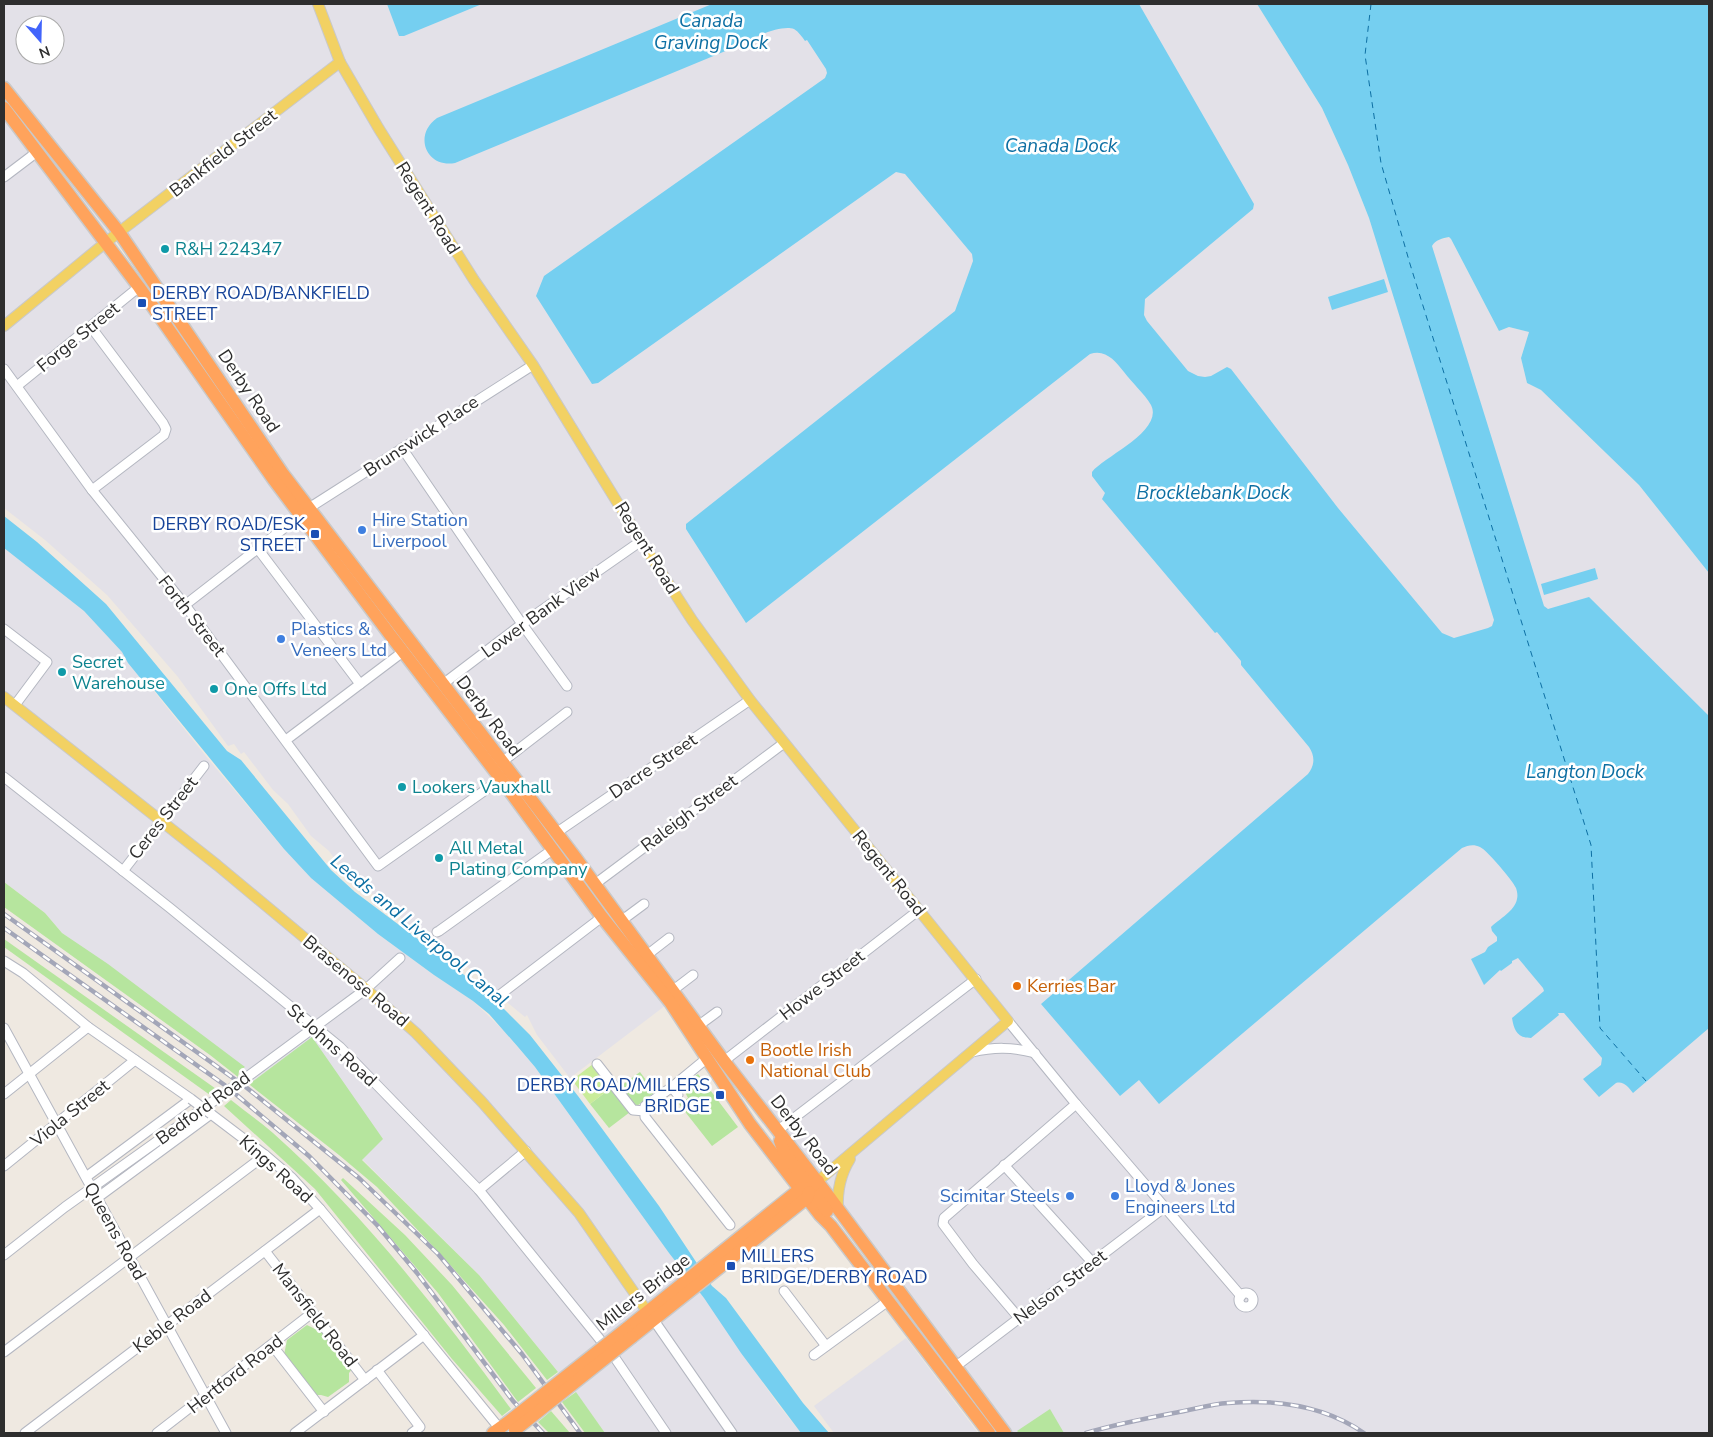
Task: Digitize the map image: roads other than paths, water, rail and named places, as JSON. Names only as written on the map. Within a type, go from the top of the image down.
[{"type":"highway","name":"Derby Road","points":[[4,88],[119,232],[283,474],[305,511],[404,652],[602,917],[670,1002],[750,1124],[809,1189],[838,1209],[1005,1433]]},
{"type":"highway","name":"Derby Road","points":[[4,108],[305,511],[443,684],[595,884],[777,1131],[809,1189],[820,1215],[831,1226],[989,1433]]},
{"type":"highway","points":[[60,158],[66,177],[106,230],[108,236],[105,243]]},
{"type":"highway","points":[[119,232],[118,249],[154,301],[161,319]]},
{"type":"highway","name":"Millers Bridge","points":[[505,1430],[809,1189]]},
{"type":"main road","name":"Regent Road","points":[[318,4],[340,62],[379,129],[474,280],[532,365],[692,620],[750,700],[1008,1021]]},
{"type":"main road","name":"Bankfield Street","points":[[4,326],[119,232],[340,62]]},
{"type":"main road","name":"Brasenose Road","points":[[4,697],[217,865],[416,1033],[526,1151],[579,1213],[655,1312]]},
{"type":"main road","name":"Millers Bridge","points":[[809,1189],[1008,1021]]},
{"type":"main road","points":[[838,1209],[838,1187],[841,1176],[854,1151]]},
{"type":"street","points":[[4,177],[37,152]]},
{"type":"street","name":"Forge Street","points":[[17,386],[140,288]]},
{"type":"street","points":[[91,327],[166,429],[164,435],[92,490]]},
{"type":"street","name":"Brunswick Place","points":[[185,605],[305,511],[532,365]]},
{"type":"street","name":"Forth Street","points":[[4,369],[92,490],[185,605],[378,866],[501,780]]},
{"type":"street","points":[[402,448],[522,624],[567,686]]},
{"type":"street","name":"Lower Bank View","points":[[443,684],[522,624],[641,541]]},
{"type":"street","points":[[258,549],[360,684]]},
{"type":"street","points":[[4,629],[47,662],[15,705]]},
{"type":"street","points":[[286,740],[404,652]]},
{"type":"street","name":"Dacre Street","points":[[556,833],[750,700]]},
{"type":"street","points":[[502,762],[566,712]]},
{"type":"street","name":"Raleigh Street","points":[[595,884],[784,743]]},
{"type":"street","name":"Ceres Street","points":[[123,871],[204,766]]},
{"type":"street","name":"St Johns Road","points":[[4,778],[123,871],[340,1047],[479,1190],[615,1358],[666,1433]]},
{"type":"street","points":[[437,932],[552,850]]},
{"type":"street","points":[[621,921],[644,904]]},
{"type":"street","name":"Howe Street","points":[[724,1061],[919,910]]},
{"type":"street","points":[[497,997],[602,917]]},
{"type":"street","points":[[647,955],[669,938]]},
{"type":"street","name":"Bedford Road","points":[[4,1255],[65,1207],[243,1080],[366,989],[400,958]]},
{"type":"street","name":"Kings Road","points":[[4,961],[23,973],[88,1027],[211,1114],[292,1178],[505,1430]]},
{"type":"street","points":[[672,991],[693,975]]},
{"type":"street","points":[[777,1131],[976,979]]},
{"type":"street","points":[[698,1026],[718,1012]]},
{"type":"street","name":"Regent Road","points":[[1008,1021],[1076,1104],[1241,1296]]},
{"type":"street","points":[[4,1094],[88,1027]]},
{"type":"street","name":"Queens Road","points":[[6,1032],[226,1433]]},
{"type":"street","points":[[972,1052],[1006,1047],[1035,1053]]},
{"type":"street","points":[[706,1059],[645,1106],[645,1111],[646,1116],[730,1225]]},
{"type":"street","name":"Viola Street","points":[[4,1166],[135,1060]]},
{"type":"street","points":[[597,1064],[632,1110],[645,1111]]},
{"type":"street","points":[[672,1087],[678,1096]]},
{"type":"street","name":"Bedford Road","points":[[86,1177],[191,1099]]},
{"type":"street","points":[[1019,1318],[973,1264],[943,1224],[944,1218],[1076,1104]]},
{"type":"street","name":"Bedford Road","points":[[97,1198],[211,1114]]},
{"type":"street","points":[[479,1190],[526,1151]]},
{"type":"street","points":[[4,1352],[265,1155]]},
{"type":"street","points":[[1004,1165],[1092,1262]]},
{"type":"street","name":"Nelson Street","points":[[955,1367],[1165,1207]]},
{"type":"street","name":"Keble Road","points":[[25,1433],[320,1209]]},
{"type":"street","name":"Mansfield Road","points":[[265,1251],[365,1380]]},
{"type":"street","points":[[784,1291],[826,1346]]},
{"type":"street","points":[[814,1355],[888,1301]]},
{"type":"street","points":[[655,1312],[730,1432]]},
{"type":"street","name":"Hertford Road","points":[[157,1433],[312,1314]]},
{"type":"street","points":[[295,1433],[307,1430],[324,1412],[424,1335]]},
{"type":"street","points":[[272,1345],[324,1412]]},
{"type":"street","points":[[377,1370],[424,1430],[412,1433]]},
{"type":"water","points":[[387,4],[482,4],[404,36],[399,36]]},
{"type":"water","points":[[712,4],[1139,4],[1254,204],[1253,209],[1145,299],[1144,315],[1188,371],[1205,377],[1211,376],[1227,367],[1231,369],[1338,508],[1442,633],[1454,638],[1488,628],[1492,626],[1494,620],[1369,218],[1348,165],[1322,108],[1257,4],[1709,4],[1709,573],[1639,485],[1541,390],[1527,383],[1521,358],[1529,332],[1509,327],[1499,331],[1451,239],[1449,237],[1442,239],[1435,242],[1432,246],[1544,606],[1548,609],[1589,597],[1709,716],[1709,1028],[1633,1093],[1626,1085],[1616,1083],[1599,1097],[1583,1079],[1601,1065],[1602,1058],[1564,1013],[1558,1013],[1559,1015],[1531,1038],[1522,1037],[1515,1030],[1512,1018],[1544,991],[1518,958],[1500,970],[1484,985],[1471,959],[1485,952],[1488,947],[1497,941],[1497,937],[1491,927],[1513,907],[1516,903],[1517,895],[1514,884],[1494,859],[1480,847],[1471,845],[1462,848],[1159,1104],[1139,1080],[1120,1096],[1041,1004],[1308,774],[1313,760],[1309,747],[1241,665],[1241,661],[1102,499],[1105,493],[1092,476],[1092,472],[1131,442],[1149,424],[1153,415],[1151,405],[1110,357],[1101,353],[1090,354],[746,623],[686,529],[686,524],[955,311],[973,261],[972,254],[905,174],[896,172],[598,383],[592,384],[536,296],[544,276],[825,78],[826,69],[807,40],[805,41],[794,29],[782,28],[767,32],[740,45],[455,163],[445,163],[437,160],[426,149],[426,133],[430,125],[437,118]]},
{"type":"water","points":[[1384,279],[1388,292],[1332,310],[1328,297]]},
{"type":"water","points":[[4,516],[37,542],[106,604],[227,751],[241,760],[331,870],[355,892],[450,963],[502,1007],[530,1035],[578,1096],[659,1206],[712,1286],[726,1298],[803,1403],[829,1433],[801,1433],[741,1353],[704,1298],[669,1253],[535,1067],[489,1014],[378,934],[311,878],[284,849],[150,685],[146,685],[128,663],[122,652],[84,611],[4,548]]},
{"type":"water","points":[[1595,568],[1598,579],[1544,595],[1541,584]]},
{"type":"railway","points":[[4,914],[247,1088],[359,1178],[438,1254],[522,1354],[580,1433]]},
{"type":"railway","points":[[4,928],[226,1086],[309,1156],[377,1225],[417,1273],[513,1401],[543,1433]]},
{"type":"railway","points":[[1086,1433],[1132,1421],[1210,1405],[1246,1402],[1299,1406],[1333,1416],[1364,1433]]},
{"type":"place","name":"R&H 224347","points":[[165,249]]},
{"type":"place","name":"DERBY ROAD/BANKFIELD STREET","points":[[142,303]]},
{"type":"place","name":"Hire Station Liverpool","points":[[362,530]]},
{"type":"place","name":"DERBY ROAD/ESK STREET","points":[[315,534]]},
{"type":"place","name":"Plastics & Veneers Ltd","points":[[281,639]]},
{"type":"place","name":"Secret Warehouse","points":[[62,672]]},
{"type":"place","name":"One Offs Ltd","points":[[214,689]]},
{"type":"place","name":"Lookers Vauxhall","points":[[402,787]]},
{"type":"place","name":"All Metal Plating Company","points":[[439,858]]},
{"type":"place","name":"Kerries Bar","points":[[1017,986]]},
{"type":"place","name":"Bootle Irish National Club","points":[[750,1060]]},
{"type":"place","name":"DERBY ROAD/MILLERS BRIDGE","points":[[720,1095]]},
{"type":"place","name":"Scimitar Steels","points":[[1070,1196]]},
{"type":"place","name":"Lloyd & Jones Engineers Ltd","points":[[1115,1196]]},
{"type":"place","name":"MILLERS BRIDGE/DERBY ROAD","points":[[731,1266]]},
{"type":"water label","name":"Canada Graving Dock","points":[[711,31]]},
{"type":"water label","name":"Canada Dock","points":[[1061,145]]},
{"type":"water label","name":"Brocklebank Dock","points":[[1213,492]]},
{"type":"water label","name":"Langton Dock","points":[[1585,771]]},
{"type":"water label","name":"Leeds and Liverpool Canal","points":[[420,930]]}]
